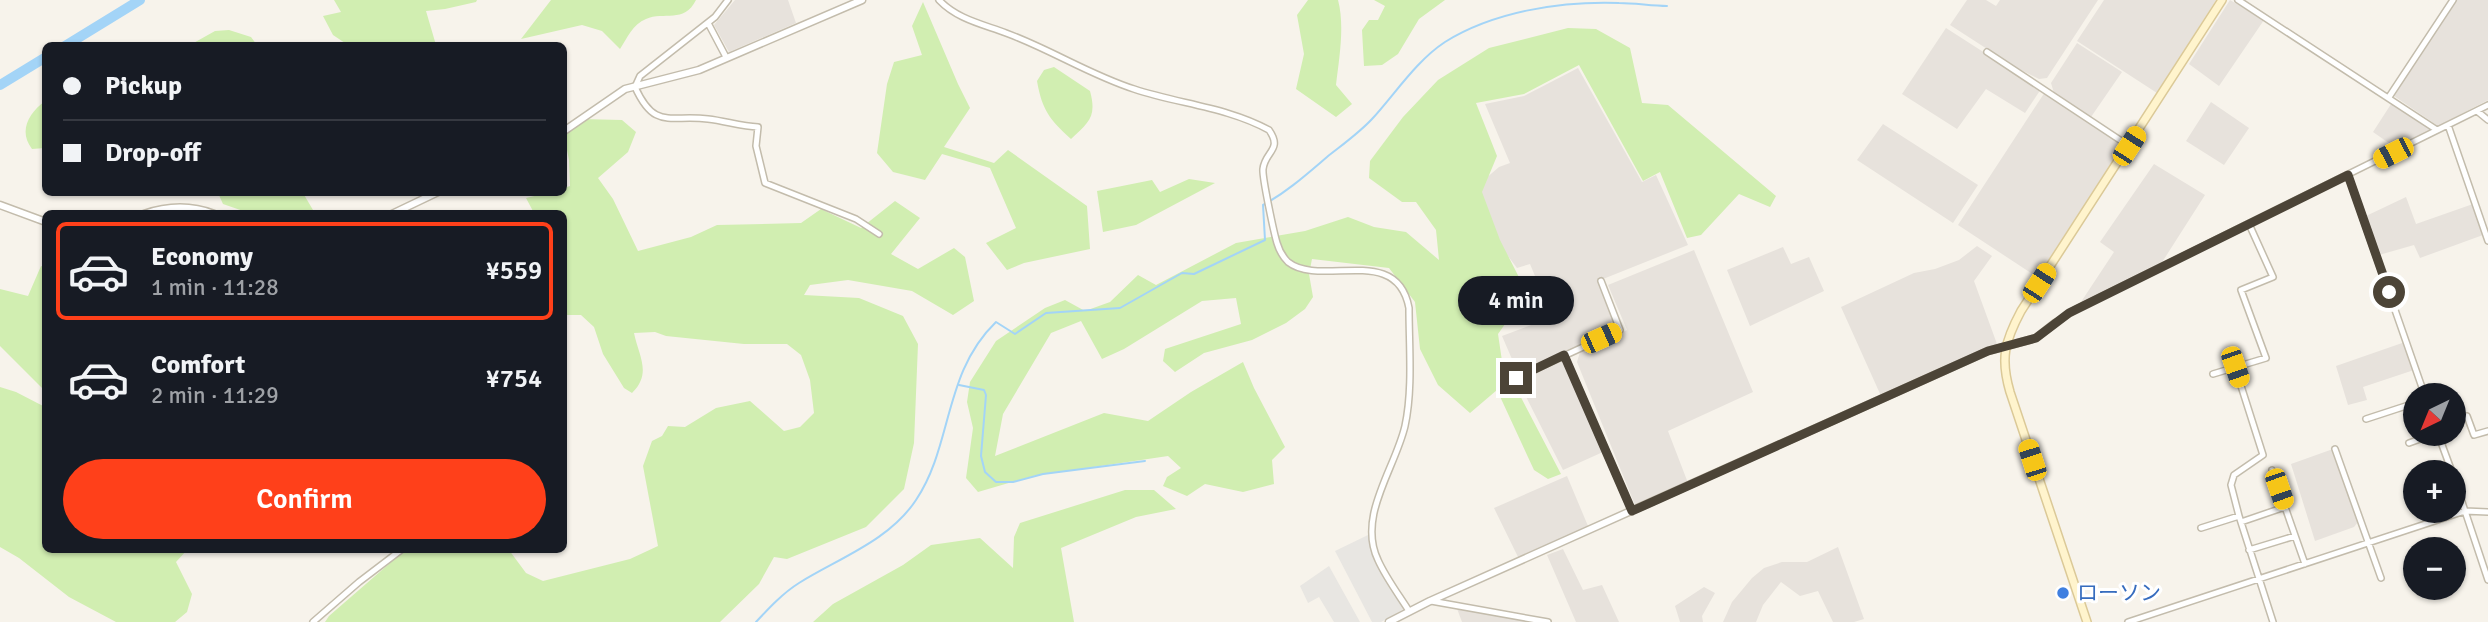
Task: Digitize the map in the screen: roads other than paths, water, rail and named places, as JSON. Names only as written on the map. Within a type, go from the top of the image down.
[{"type":"main road","points":[[2087,622],[2005,376],[2005,347],[2008,335],[2021,311],[2222,0]]},
{"type":"street","points":[[635,87],[640,76],[708,23],[727,0]]},
{"type":"street","points":[[567,129],[625,89],[687,75],[850,2],[862,0]]},
{"type":"street","points":[[939,0],[968,20],[1006,32],[1113,81],[1136,90],[1221,111],[1269,130],[1273,136],[1274,148],[1263,168],[1277,244],[1284,258],[1305,269],[1374,271],[1393,280],[1401,289],[1409,308],[1408,405],[1405,426],[1376,508],[1371,533],[1378,560],[1409,611]]},
{"type":"street","points":[[2238,0],[2437,130]]},
{"type":"street","points":[[2389,97],[2453,0]]},
{"type":"street","points":[[708,23],[726,57]]},
{"type":"street","points":[[1987,52],[2129,146]]},
{"type":"street","points":[[635,87],[647,109],[662,117],[707,118],[758,127],[756,146],[765,183],[834,209],[879,234]]},
{"type":"street","points":[[1389,622],[1430,601],[1988,351],[2036,338],[2069,313],[2488,105]]},
{"type":"street","points":[[2477,111],[2488,120]]},
{"type":"street","points":[[2448,125],[2488,241]]},
{"type":"street","points":[[2348,175],[2420,383]]},
{"type":"street","points":[[400,210],[430,196]]},
{"type":"street","points":[[0,205],[42,221]]},
{"type":"street","points":[[159,210],[187,207],[205,210]]},
{"type":"street","points":[[2213,374],[2266,358],[2241,290],[2273,277],[2249,224]]},
{"type":"street","points":[[1516,378],[1620,330],[1601,281]]},
{"type":"street","points":[[1564,355],[1632,511]]},
{"type":"street","points":[[2235,367],[2263,454],[2234,475],[2231,485],[2273,622]]},
{"type":"street","points":[[2366,419],[2403,407]]},
{"type":"street","points":[[2466,416],[2474,435],[2488,431]]},
{"type":"street","points":[[2335,449],[2381,578]]},
{"type":"street","points":[[2272,470],[2305,564]]},
{"type":"street","points":[[2201,528],[2285,507]]},
{"type":"street","points":[[2466,511],[2488,512]]},
{"type":"street","points":[[2466,514],[2488,580]]},
{"type":"street","points":[[2128,622],[2429,523]]},
{"type":"street","points":[[2249,550],[2295,536]]},
{"type":"street","points":[[313,622],[397,553]]},
{"type":"street","points":[[1430,601],[1548,622]]},
{"type":"waterway","points":[[72,42],[140,0]]},
{"type":"waterway","points":[[756,622],[793,587],[878,538],[905,514],[928,479],[966,364],[979,342],[996,322],[1015,334],[1046,313],[1120,308],[1182,273],[1194,274],[1265,240],[1263,205],[1356,134],[1434,50],[1464,31],[1507,16],[1552,6],[1597,3],[1667,6]]},
{"type":"waterway","points":[[0,85],[42,59]]},
{"type":"waterway","points":[[959,385],[984,390],[986,395],[981,456],[985,472],[996,482],[1013,482],[1043,474],[1145,461]]},
{"type":"place","name":"ローソン","points":[[2063,593]]}]
